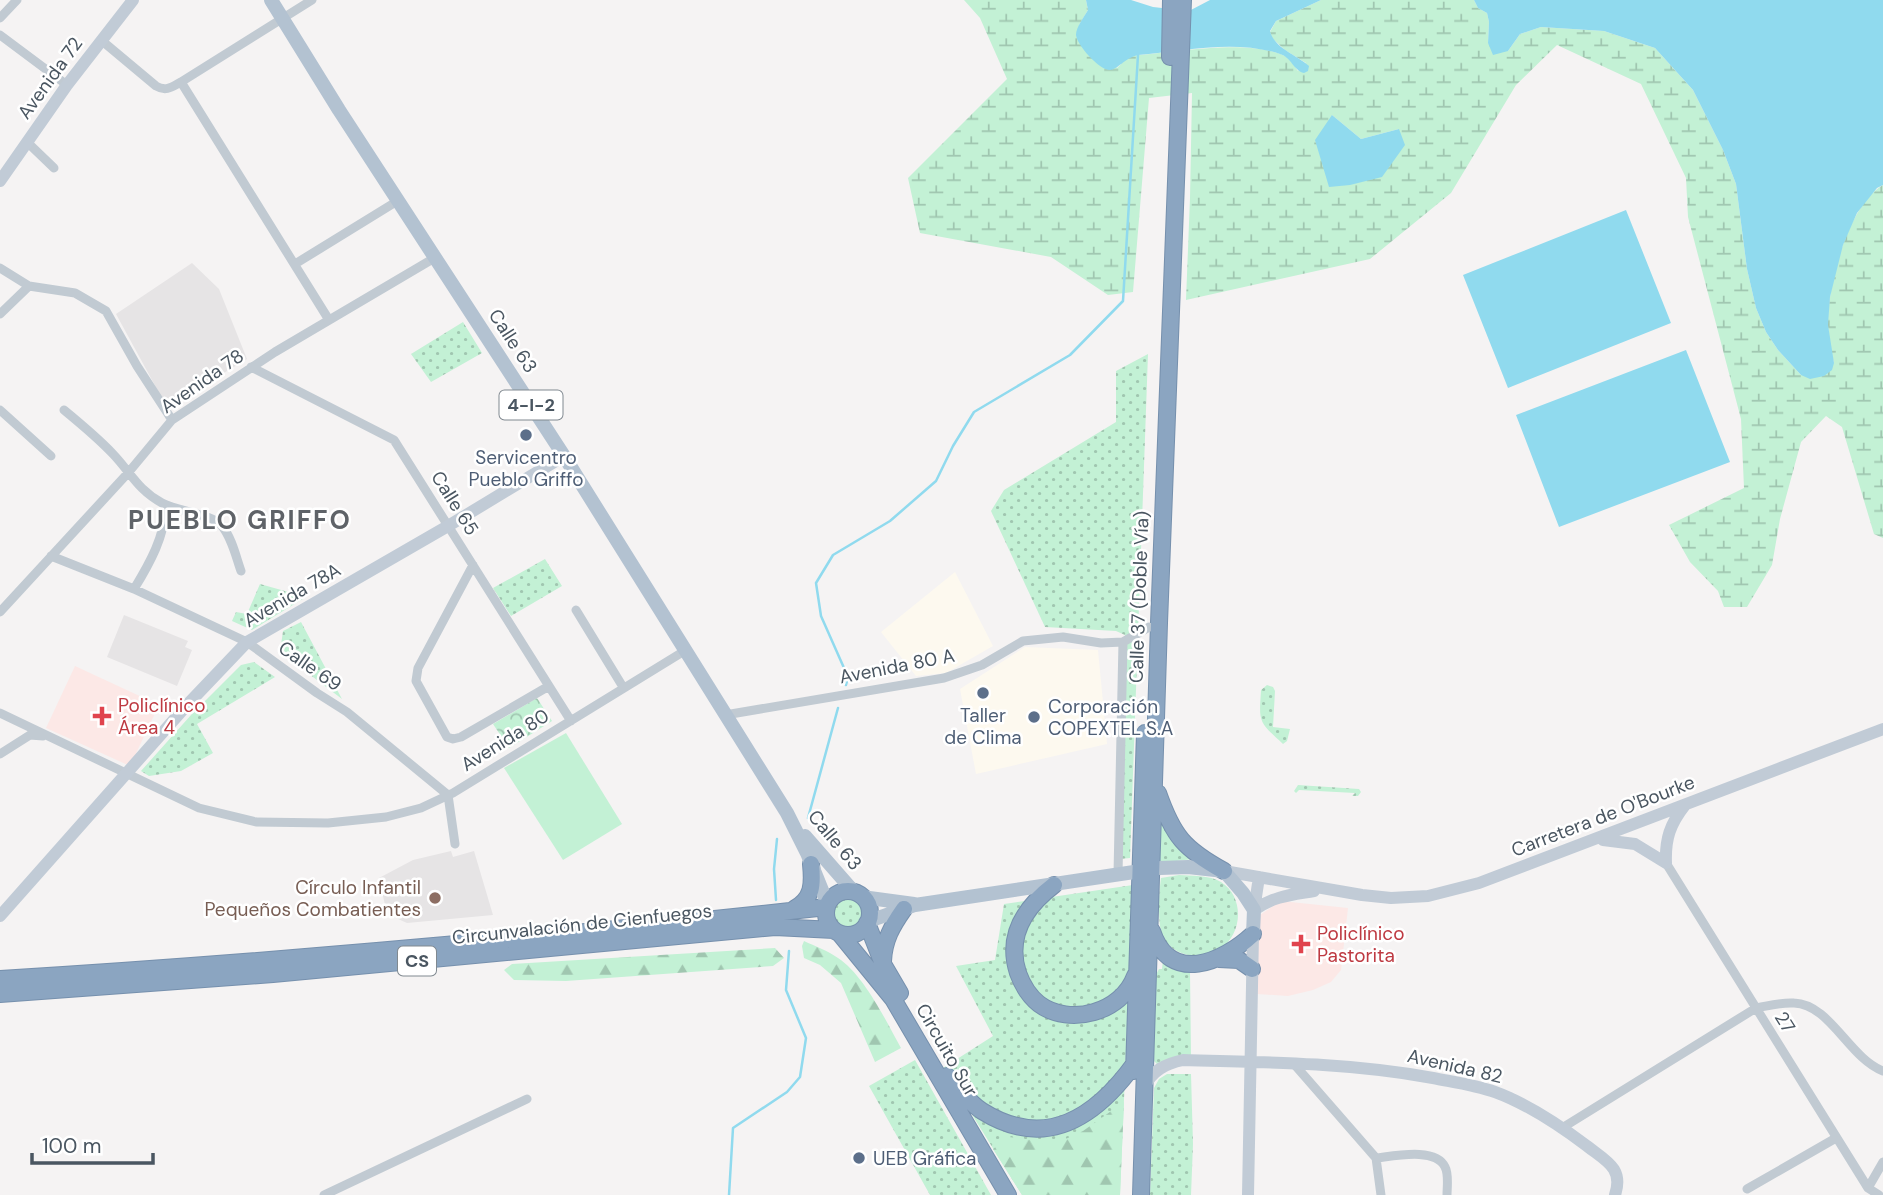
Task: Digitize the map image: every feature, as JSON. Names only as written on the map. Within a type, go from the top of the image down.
[{"type":"highway","name":"Calle 37 (Doble Vía)","points":[[1141,1195],[1174,104],[1171,0]]},
{"type":"highway","name":"Calle 37 (Doble Vía)","points":[[1135,1063],[1149,627],[1174,104],[1183,0]]},
{"type":"highway","points":[[1155,782],[1169,824],[1177,836],[1199,857],[1224,871]]},
{"type":"highway","points":[[791,911],[807,899],[811,890],[811,864]]},
{"type":"highway","points":[[1054,885],[1041,894],[1017,926],[1015,963],[1028,993],[1040,1004],[1054,1011],[1084,1014],[1107,1008],[1129,989],[1138,967]]},
{"type":"highway","name":"Circunvalación de Cienfuegos","points":[[0,979],[403,949],[791,911],[827,906],[841,892],[858,895]]},
{"type":"highway","points":[[858,895],[869,908],[868,922]]},
{"type":"highway","points":[[827,906],[827,919],[837,932]]},
{"type":"highway","points":[[806,928],[839,943],[877,967],[890,930],[909,907]]},
{"type":"highway","name":"Circunvalación de Cienfuegos","points":[[0,994],[273,974],[768,928],[806,928],[852,935],[864,929],[868,922]]},
{"type":"highway","name":"Circuito Sur","points":[[868,922],[877,967],[893,999],[1008,1195]]},
{"type":"highway","points":[[1150,925],[1157,945],[1175,961],[1196,964],[1219,959],[1239,960],[1252,969]]},
{"type":"highway","name":"Circuito Sur","points":[[837,932],[877,967],[947,1076],[1017,1195]]},
{"type":"highway","points":[[1219,959],[1238,948],[1253,933]]},
{"type":"highway","points":[[947,1076],[981,1110],[1012,1125],[1050,1128],[1069,1124],[1087,1114],[1120,1084],[1135,1063]]},
{"type":"highway","points":[[1131,1195],[1135,1063]]},
{"type":"main road","name":"Calle 63","points":[[271,0],[564,456],[787,813],[827,906]]},
{"type":"main road","name":"Calle 63","points":[[787,813],[858,895]]},
{"type":"main road","points":[[1160,868],[1188,867],[1224,871],[1254,910],[1253,933]]},
{"type":"main road","points":[[868,922],[909,907],[1134,872]]},
{"type":"main road","points":[[858,895],[909,907]]},
{"type":"street","points":[[0,19],[17,0]]},
{"type":"street","name":"Avenida 72","points":[[0,181],[67,85],[133,0]]},
{"type":"street","points":[[101,40],[160,88],[168,89],[312,0]]},
{"type":"street","points":[[0,35],[67,85]]},
{"type":"street","points":[[181,82],[329,320]]},
{"type":"street","points":[[27,142],[54,168]]},
{"type":"street","points":[[295,264],[398,200]]},
{"type":"street","name":"Avenida 78","points":[[0,612],[128,473],[172,420],[251,367],[436,257]]},
{"type":"street","points":[[0,268],[29,286],[75,293],[106,311],[172,420]]},
{"type":"street","points":[[0,314],[29,286]]},
{"type":"street","name":"Calle 65","points":[[251,367],[394,440],[571,721]]},
{"type":"street","points":[[0,410],[51,456]]},
{"type":"street","points":[[64,410],[107,448],[146,494],[166,505],[212,519],[222,526],[241,571]]},
{"type":"street","name":"Avenida 78A","points":[[0,916],[187,705],[247,642],[564,456]]},
{"type":"street","points":[[134,589],[151,561],[160,539],[166,518],[166,505]]},
{"type":"street","name":"Calle 69","points":[[51,556],[134,589],[247,642],[347,712],[448,795]]},
{"type":"street","points":[[473,565],[418,668],[416,681],[447,737],[461,737],[549,686]]},
{"type":"street","points":[[576,610],[623,687]]},
{"type":"street","points":[[1118,874],[1123,642],[1149,627]]},
{"type":"street","name":"Avenida 80 A","points":[[725,715],[944,678],[982,665],[1023,641],[1063,637],[1101,643],[1123,642]]},
{"type":"street","name":"Avenida 80","points":[[0,713],[199,808],[266,823],[328,823],[403,813],[448,795],[686,650]]},
{"type":"street","name":"Carretera de O'Bourke","points":[[1329,889],[1391,898],[1428,896],[1479,883],[1883,729]]},
{"type":"street","points":[[0,754],[30,735],[49,737]]},
{"type":"street","points":[[448,795],[456,844]]},
{"type":"street","points":[[1592,839],[1634,844],[1666,863],[1667,834],[1685,804]]},
{"type":"street","points":[[1634,844],[1635,829],[1643,822],[1659,824],[1667,834]]},
{"type":"street","name":"27","points":[[1666,863],[1868,1188],[1879,1195]]},
{"type":"street","points":[[1224,871],[1329,889]]},
{"type":"street","points":[[1254,910],[1259,877]]},
{"type":"street","points":[[1254,910],[1282,895],[1329,889]]},
{"type":"street","points":[[1248,1195],[1253,933]]},
{"type":"street","points":[[1562,1128],[1756,1008],[1792,1003],[1812,1009],[1840,1033],[1869,1065],[1883,1071]]},
{"type":"street","name":"Avenida 82","points":[[1144,1087],[1156,1071],[1167,1064],[1183,1060],[1381,1069],[1471,1086],[1495,1092],[1562,1128],[1610,1163],[1618,1174],[1617,1189]]},
{"type":"street","points":[[1294,1064],[1376,1158],[1381,1195]]},
{"type":"street","points":[[324,1195],[527,1099]]},
{"type":"street","points":[[1747,1189],[1836,1138]]},
{"type":"street","points":[[1376,1158],[1419,1154],[1439,1159],[1446,1168],[1447,1195]]},
{"type":"street","points":[[1868,1188],[1883,1162]]},
{"type":"street","points":[[1617,1189],[1625,1195]]},
{"type":"shaded area","points":[[192,263],[219,289],[247,359],[169,406],[164,402],[116,314]]},
{"type":"shaded area","points":[[955,572],[993,646],[946,673],[916,676],[881,632]]},
{"type":"shaded area","points":[[124,615],[188,641],[185,647],[192,650],[177,686],[107,657]]},
{"type":"shaded area","name":"Corporación COPEXTEL S.A","points":[[1025,647],[1098,650],[1107,744],[976,774],[960,689]]},
{"type":"shaded area","name":"Policlínico Área 4","points":[[75,666],[159,705],[130,766],[46,728]]},
{"type":"shaded area","name":"Círculo Infantil Pequeños Combatientes","points":[[451,851],[453,857],[474,851],[493,915],[407,923],[387,914],[379,878],[413,860]]},
{"type":"shaded area","name":"Policlínico Pastorita","points":[[1281,901],[1348,908],[1341,970],[1331,982],[1313,990],[1288,996],[1257,994],[1257,917]]},
{"type":"green space","points":[[964,0],[1086,0],[1088,10],[1079,25],[1117,68],[1128,57],[1138,55],[1232,47],[1268,50],[1283,55],[1298,71],[1306,63],[1285,50],[1272,38],[1270,32],[1276,21],[1321,0],[1474,0],[1478,8],[1487,13],[1488,43],[1508,51],[1520,34],[1541,27],[1604,31],[1655,48],[1693,90],[1723,150],[1736,184],[1747,269],[1756,308],[1766,332],[1778,350],[1801,375],[1834,363],[1828,325],[1831,289],[1836,269],[1859,210],[1883,185],[1883,538],[1874,534],[1842,427],[1826,416],[1801,442],[1780,519],[1772,565],[1747,607],[1724,607],[1718,591],[1690,562],[1669,525],[1744,488],[1741,419],[1688,217],[1686,178],[1641,84],[1557,45],[1516,85],[1451,193],[1370,259],[1186,300],[1192,93],[1149,98],[1133,292],[1108,295],[1051,257],[920,233],[908,178],[1007,79],[980,18]],"holes":[[[1332,115],[1361,139],[1399,129],[1329,187]]]},
{"type":"green space","points":[[463,322],[482,353],[431,382],[411,354]]},
{"type":"green space","points":[[1148,354],[1130,858],[1120,859],[1125,635],[1116,631],[1045,627],[991,511],[1004,490],[1116,422],[1116,371]]},
{"type":"green space","points":[[545,559],[562,586],[511,616],[493,588]]},
{"type":"green space","points":[[260,584],[306,597],[252,630],[232,621],[236,612],[247,614]]},
{"type":"green space","points":[[301,622],[342,699],[280,652],[283,631]]},
{"type":"green space","points":[[254,662],[275,677],[197,724],[213,753],[181,771],[149,776],[141,771],[241,665]]},
{"type":"green space","points":[[1267,685],[1275,691],[1273,727],[1290,729],[1287,741],[1283,744],[1265,726],[1260,716],[1261,690]]},
{"type":"green space","points":[[537,698],[552,721],[509,748],[493,724]]},
{"type":"green space","points":[[566,733],[622,824],[563,860],[504,768]]},
{"type":"green space","points":[[1298,785],[1359,789],[1361,792],[1358,796],[1352,796],[1355,793],[1299,790],[1296,793],[1294,791]]},
{"type":"green space","points":[[1160,819],[1193,859],[1160,863]]},
{"type":"green space","points":[[1179,875],[1217,880],[1229,889],[1234,897],[1237,926],[1227,943],[1219,950],[1204,955],[1188,955],[1174,949],[1163,937],[1159,916],[1161,878]]},
{"type":"green space","points":[[1133,885],[1120,1195],[1022,1195],[943,1068],[993,1036],[956,966],[995,960],[1004,904]]},
{"type":"green space","points":[[848,898],[860,902],[864,914],[860,926],[848,930],[836,926],[832,914],[836,902]]},
{"type":"green space","points":[[804,941],[838,958],[857,975],[874,999],[901,1048],[875,1062],[841,983],[820,965],[804,958]]},
{"type":"green space","points":[[775,948],[784,958],[773,966],[566,981],[514,980],[504,970],[512,964]]},
{"type":"green space","points":[[1163,960],[1190,971],[1191,1056],[1158,1065],[1152,1059],[1152,982],[1159,969],[1162,969]]},
{"type":"green space","points":[[915,1060],[991,1195],[930,1195],[869,1086]]},
{"type":"green space","points":[[1167,1074],[1191,1074],[1191,1195],[1150,1195],[1154,1088],[1159,1079]]},
{"type":"green space","points":[[1124,1102],[1120,1195],[1022,1195],[993,1149],[1009,1137],[1057,1143],[1083,1131]]},
{"type":"water","points":[[1086,0],[1131,0],[1153,7],[1189,11],[1210,0],[1321,0],[1276,21],[1270,31],[1281,47],[1309,66],[1304,73],[1280,54],[1246,47],[1138,55],[1113,69],[1105,69],[1089,56],[1077,39],[1079,25],[1088,10]]},
{"type":"water","points":[[1474,0],[1883,0],[1883,185],[1877,188],[1857,213],[1843,245],[1830,297],[1828,325],[1834,363],[1832,370],[1824,376],[1810,379],[1801,375],[1766,332],[1756,308],[1747,269],[1736,184],[1723,150],[1693,90],[1655,48],[1604,31],[1541,27],[1520,34],[1508,51],[1493,55],[1488,43],[1487,13],[1478,8]]},
{"type":"water","points":[[1332,115],[1361,139],[1399,129],[1405,145],[1382,177],[1329,187],[1315,140]]},
{"type":"water","points":[[1626,210],[1671,323],[1508,388],[1463,275]]},
{"type":"water","points":[[1686,350],[1730,462],[1559,527],[1516,415]]},
{"type":"waterway","points":[[846,685],[848,677],[821,616],[816,583],[833,555],[890,521],[936,481],[974,412],[1070,355],[1123,301],[1138,55]]},
{"type":"waterway","points":[[808,818],[838,708]]},
{"type":"waterway","points":[[776,900],[774,869],[777,839]]},
{"type":"waterway","points":[[729,1195],[733,1128],[787,1092],[800,1077],[806,1038],[786,990],[789,951]]},
{"type":"place","name":"Servicentro Pueblo Griffo","points":[[526,435]]},
{"type":"place","name":"Taller de Clima","points":[[983,693]]},
{"type":"place","name":"Policlínico Área 4","points":[[102,716]]},
{"type":"place","name":"Corporación COPEXTEL S.A","points":[[1034,717]]},
{"type":"place","name":"Círculo Infantil Pequeños Combatientes","points":[[435,898]]},
{"type":"place","name":"Policlínico Pastorita","points":[[1301,944]]},
{"type":"place","name":"UEB Gráfica","points":[[859,1158]]},
{"type":"district","name":"PUEBLO GRIFFO","points":[[240,520]]}]
